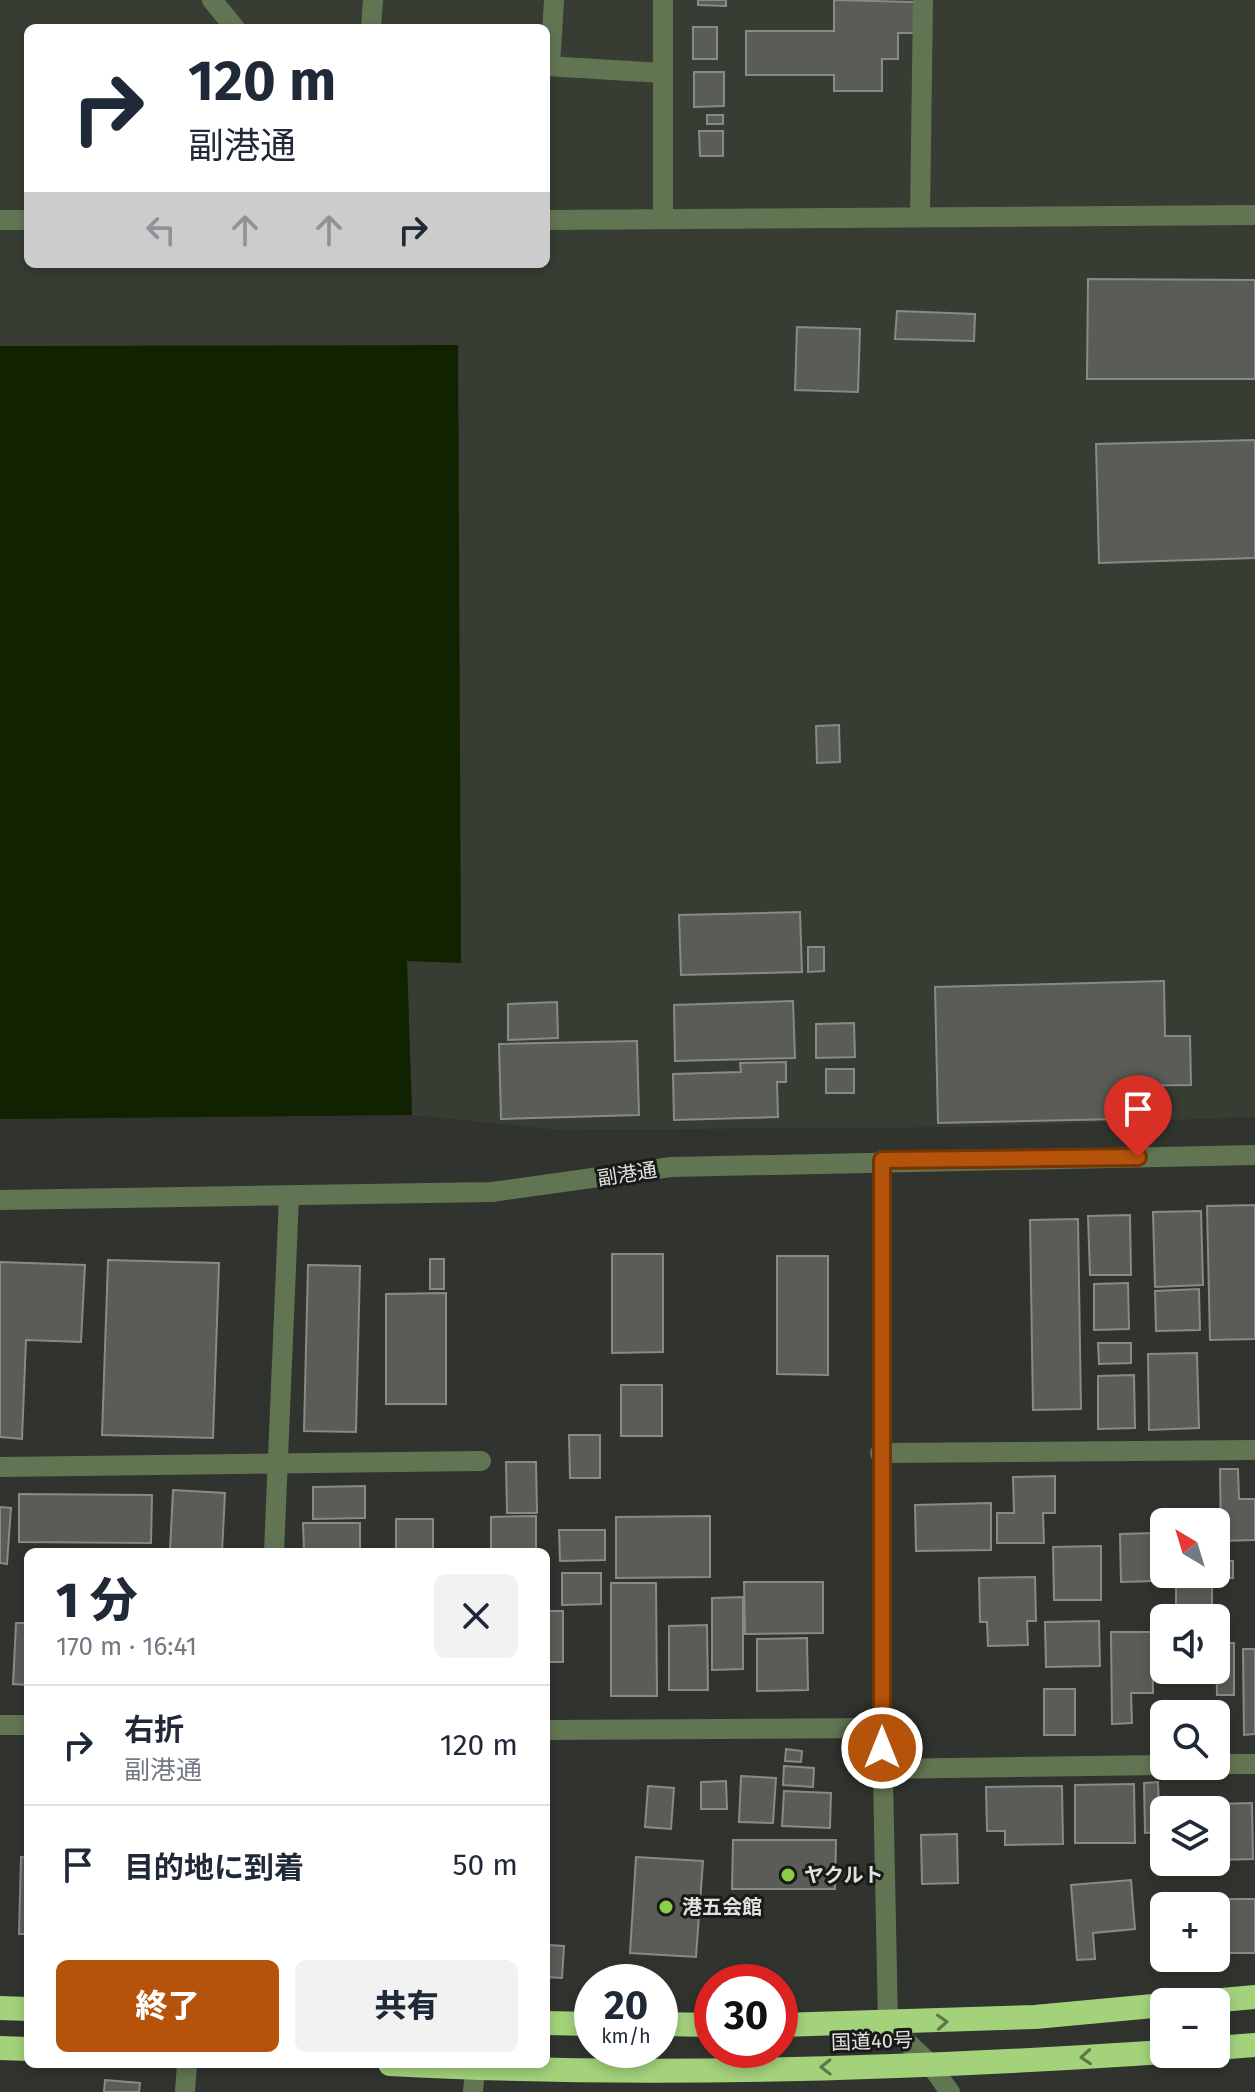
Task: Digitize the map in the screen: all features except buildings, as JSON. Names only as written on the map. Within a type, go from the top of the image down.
[{"type":"highway","points":[[1230,1999],[1255,1997]]},
{"type":"highway","name":"国道40号","points":[[798,2025],[1035,2017],[1150,2006]]},
{"type":"highway","points":[[0,2008],[24,2009]]},
{"type":"highway","points":[[550,2023],[574,2024]]},
{"type":"highway","points":[[1230,2047],[1255,2045]]},
{"type":"highway","points":[[0,2048],[24,2049]]},
{"type":"highway","name":"国道40号","points":[[411,2068],[474,2080],[1150,2053]]},
{"type":"street","points":[[212,0],[232,24]]},
{"type":"street","points":[[371,24],[373,0]]},
{"type":"street","points":[[550,44],[554,0]]},
{"type":"street","points":[[663,0],[663,218]]},
{"type":"street","points":[[920,217],[923,0]]},
{"type":"street","points":[[550,66],[663,73]]},
{"type":"street","points":[[550,220],[1255,215]]},
{"type":"street","points":[[0,220],[24,220]]},
{"type":"street","name":"副港通","points":[[0,1200],[492,1192],[671,1167],[882,1160],[1255,1155]]},
{"type":"street","points":[[882,1160],[882,1769],[888,2024],[929,2063],[950,2092]]},
{"type":"street","points":[[274,1548],[289,1196]]},
{"type":"street","points":[[880,1453],[1255,1450]]},
{"type":"street","points":[[0,1467],[481,1461]]},
{"type":"street","points":[[0,1725],[24,1725]]},
{"type":"street","points":[[550,1730],[882,1728]]},
{"type":"street","points":[[1230,1764],[1255,1764]]},
{"type":"street","points":[[882,1769],[1150,1765]]},
{"type":"street","points":[[185,2092],[187,2068]]},
{"type":"shaded area","points":[[0,0],[1255,0],[1255,1117],[976,1127],[559,1130],[412,1115],[407,961],[460,962],[458,346],[0,346]]},
{"type":"shaded area","points":[[458,345],[461,963],[407,961],[412,1115],[0,1119],[0,346]]},
{"type":"place","name":"ヤクルト","points":[[788,1875]]},
{"type":"place","name":"港五会館","points":[[666,1907]]},
{"type":"route","points":[[882,1748],[882,1160],[1138,1157]]}]
